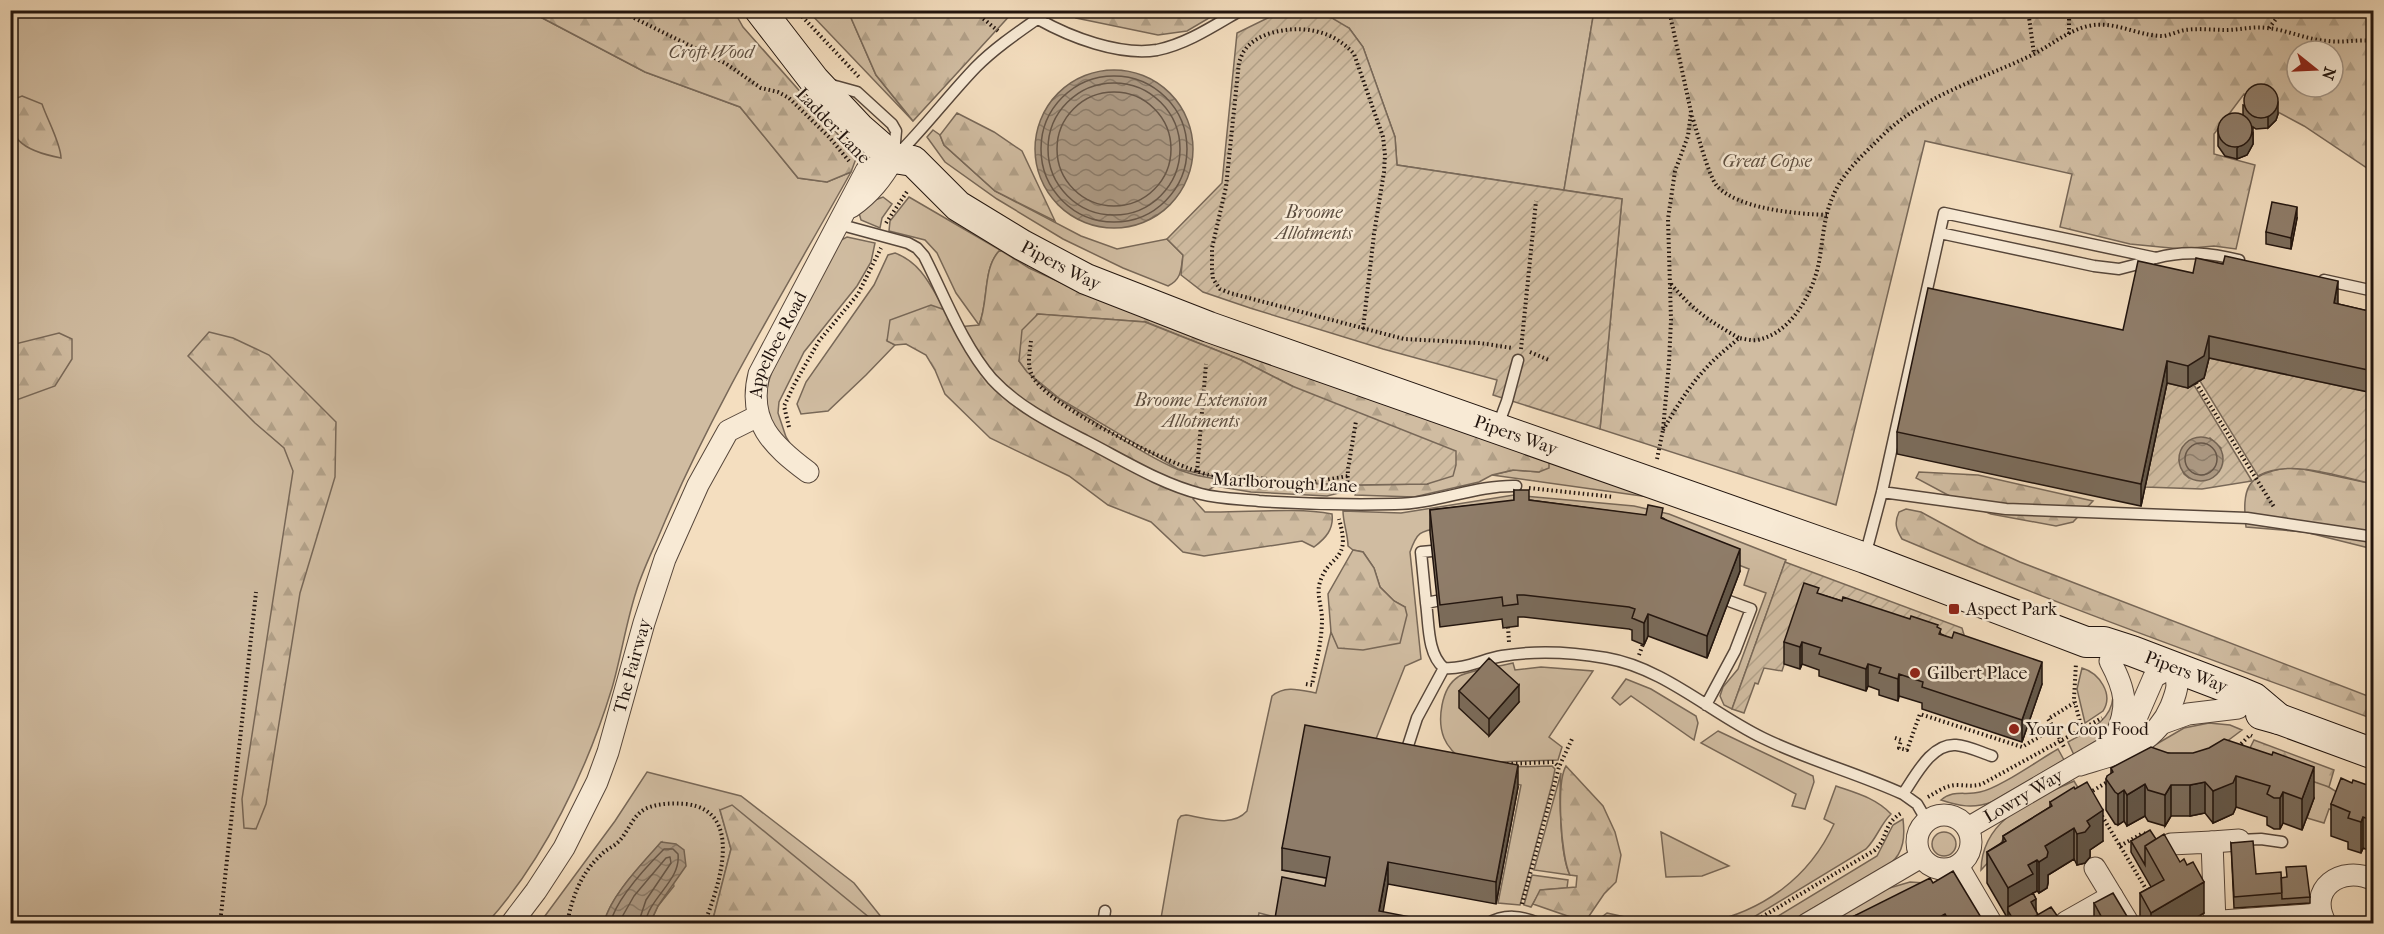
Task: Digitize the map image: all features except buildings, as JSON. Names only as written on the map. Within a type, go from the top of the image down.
[{"type":"main road","name":"Pipers Way","points":[[760,10],[814,80],[859,128],[894,158],[906,193],[958,206]]},
{"type":"main road","name":"Pipers Way","points":[[894,158],[913,161],[958,206],[1022,246],[1106,288],[1209,327],[1865,558],[2089,657],[2104,642],[2238,708],[2279,718],[2373,754]]},
{"type":"main road","name":"Pipers Way","points":[[2169,676],[2253,698],[2279,718]]},
{"type":"street","name":"Appelbee Road","points":[[808,472],[773,443],[758,416],[755,393],[759,374],[842,217],[870,181],[867,171],[875,165],[894,158]]},
{"type":"street","name":"The Fairway","points":[[511,924],[564,848],[597,782],[665,559],[698,485],[728,431],[758,416]]},
{"type":"street","points":[[2089,657],[2123,690],[2125,704],[2112,744]]},
{"type":"street","name":"Lowry Way","points":[[2163,723],[2169,676]]},
{"type":"street","name":"Lowry Way","points":[[1968,828],[2080,765],[2126,734],[2169,676]]},
{"type":"street","name":"Lowry Way","points":[[2080,765],[2136,746],[2163,723],[2188,714],[2238,708]]},
{"type":"street","points":[[1922,812],[1917,850],[1921,857],[1926,864],[1942,870],[1958,866],[1992,924]]},
{"type":"street","name":"Lowry Way","points":[[1922,812],[1954,816],[1968,828],[1971,836],[1970,853],[1958,866]]},
{"type":"street","points":[[2171,843],[2239,840]]},
{"type":"street","points":[[2212,842],[2214,923],[2323,919],[2322,895],[2330,883],[2337,878],[2353,874],[2373,880]]},
{"type":"street","points":[[1808,924],[1921,857]]},
{"type":"street","points":[[2095,868],[2129,924]]},
{"type":"street","points":[[2066,922],[2112,896]]},
{"type":"lane","points":[[894,158],[918,135],[976,67],[1008,40],[1043,16],[1062,32],[1086,40],[1138,50],[1156,50],[1194,37],[1241,10]]},
{"type":"lane","points":[[1865,558],[1882,492],[1944,213],[2156,258]]},
{"type":"lane","name":"Marlborough Lane","points":[[842,217],[885,237],[908,243],[924,256],[955,319],[981,364],[1008,393],[1038,415],[1176,486],[1201,494],[1274,502],[1335,504],[1419,503],[1490,487],[1516,486]]},
{"type":"lane","points":[[1940,233],[2106,267],[2132,267],[2172,254],[2203,252],[2247,262]]},
{"type":"lane","points":[[2309,276],[2373,291]]},
{"type":"lane","points":[[1497,428],[1519,355]]},
{"type":"lane","points":[[1882,492],[2006,509],[2196,515],[2284,523],[2373,537]]},
{"type":"lane","points":[[1432,551],[1420,552],[1431,602],[1432,647],[1438,663],[1444,668]]},
{"type":"lane","points":[[1706,705],[1735,651],[1751,609],[1729,601]]},
{"type":"lane","points":[[1444,668],[1542,651],[1608,658],[1645,670],[1737,725],[1786,749],[1903,794],[1922,812]]},
{"type":"lane","points":[[1402,765],[1417,718],[1444,668]]},
{"type":"lane","points":[[1903,794],[1928,759],[1942,747],[1953,744],[1992,756]]},
{"type":"lane","points":[[2239,840],[2261,839],[2282,842]]},
{"type":"lane","points":[[1103,924],[1105,911]]},
{"type":"lane","points":[[1487,924],[1502,917],[1519,917],[1541,924]]},
{"type":"path","name":"Ladder Lane","points":[[618,10],[724,63],[761,88],[778,92],[789,98],[829,136],[870,181],[906,193]]},
{"type":"path","points":[[796,10],[827,46],[866,84]]},
{"type":"path","points":[[973,10],[1008,40]]},
{"type":"path","points":[[1669,10],[1691,112],[1715,184],[1728,195],[1760,207],[1795,214],[1827,215]]},
{"type":"path","points":[[2028,10],[2034,54]]},
{"type":"path","points":[[2069,10],[2069,34]]},
{"type":"path","points":[[2269,28],[2283,10]]},
{"type":"path","points":[[1670,284],[1690,307],[1739,338],[1756,340],[1782,329],[1796,313],[1812,286],[1827,215],[1839,182],[1857,161],[1889,130],[1921,106],[1953,89],[2034,54],[2087,26],[2106,24],[2138,33],[2165,36],[2184,30],[2269,28],[2306,39],[2331,42],[2373,41]]},
{"type":"path","points":[[1363,329],[1384,172],[1383,137],[1354,54],[1345,43],[1331,35],[1310,30],[1292,28],[1280,30],[1252,42],[1245,49],[1239,63],[1226,187],[1212,248],[1213,279],[1220,289],[1230,293],[1363,329],[1404,339],[1480,343],[1519,355],[1549,360]]},
{"type":"path","points":[[1655,466],[1663,430],[1669,362],[1668,219],[1675,171],[1688,136],[1691,112]]},
{"type":"path","points":[[794,438],[785,414],[787,398],[808,358],[858,294],[879,254],[885,237],[886,223],[906,193]]},
{"type":"path","points":[[1519,355],[1536,201]]},
{"type":"path","points":[[1663,430],[1680,402],[1708,366],[1739,338]]},
{"type":"path","points":[[1031,341],[1031,375],[1053,396],[1077,414],[1156,455],[1197,472],[1253,479],[1303,481],[1348,476]]},
{"type":"path","points":[[1197,472],[1206,364]]},
{"type":"path","points":[[2196,383],[2284,523]]},
{"type":"path","points":[[1347,504],[1348,476],[1356,421]]},
{"type":"path","points":[[1306,684],[1312,685],[1320,639],[1322,621],[1319,584],[1322,576],[1338,558],[1342,548],[1342,528],[1335,504]]},
{"type":"path","points":[[220,924],[256,592]]},
{"type":"path","points":[[2082,729],[2075,702],[2089,657]]},
{"type":"path","points":[[2061,741],[2048,719],[2075,702]]},
{"type":"path","points":[[1750,924],[1875,850],[1880,845],[1886,827],[1895,817],[1922,812],[1946,787],[1955,785],[1972,787],[1982,784],[2101,719],[2106,713]]},
{"type":"path","points":[[1895,738],[1901,740],[1899,748],[1907,750],[1920,714],[2022,747],[2054,728]]},
{"type":"path","points":[[2235,749],[2250,735]]},
{"type":"path","points":[[1519,917],[1559,767],[1572,739]]},
{"type":"path","points":[[1497,765],[1554,762],[1559,767]]},
{"type":"path","points":[[2080,798],[2116,777]]},
{"type":"path","points":[[2089,793],[2094,802]]},
{"type":"path","points":[[567,924],[576,890],[585,874],[602,854],[617,843],[636,816],[645,809],[660,804],[693,805],[708,813],[717,822],[722,839],[723,865],[719,884],[704,924]]},
{"type":"path","points":[[2099,811],[2154,904]]},
{"type":"path","points":[[2120,846],[2143,833],[2171,843]]},
{"type":"green space","points":[[1283,10],[1594,11],[1564,190],[1397,165],[1395,137],[1363,47],[1349,28],[1307,13],[1278,13]]},
{"type":"green space","points":[[10,11],[529,11],[645,72],[740,107],[798,178],[827,182],[851,172],[750,350],[680,486],[638,585],[602,719],[562,813],[527,871],[487,923],[11,923]]},
{"type":"green space","name":"Croft Wood","points":[[529,11],[734,11],[743,27],[857,156],[851,172],[827,182],[798,178],[740,107],[645,72]]},
{"type":"green space","points":[[808,11],[848,11],[876,75],[913,121]]},
{"type":"green space","points":[[848,11],[1014,11],[913,121],[876,75]]},
{"type":"green space","points":[[1065,11],[1221,11],[1187,31],[1158,35],[1076,18]]},
{"type":"green space","name":"Great Copse","points":[[1594,11],[2373,11],[2373,172],[2304,126],[2244,94],[2214,134],[2214,154],[2255,165],[2236,249],[2214,246],[2181,249],[2130,244],[2060,227],[2072,174],[1925,141],[1836,505],[1600,429],[1622,199],[1564,190]]},
{"type":"green space","name":"Broome Allotments","points":[[1278,13],[1307,13],[1332,18],[1349,28],[1363,47],[1395,137],[1397,165],[1622,199],[1600,429],[1493,395],[1497,380],[1383,349],[1250,308],[1203,292],[1181,275],[1183,255],[1167,239],[1222,183],[1237,33]]},
{"type":"green space","points":[[22,96],[42,104],[61,158],[26,146],[14,133],[12,112],[17,98]]},
{"type":"green space","points":[[957,113],[994,132],[1022,151],[1055,221],[995,191],[944,145],[940,135]]},
{"type":"green space","points":[[933,130],[940,135],[944,145],[995,191],[1081,236],[1117,249],[1167,239],[1183,255],[1178,277],[1168,286],[1123,268],[1063,239],[997,199],[945,162],[927,137]]},
{"type":"green space","points":[[883,197],[892,204],[882,218],[880,228],[861,220],[859,213],[875,200]]},
{"type":"green space","points":[[909,197],[1000,250],[994,257],[988,276],[979,325],[956,293],[937,253],[925,240],[889,231],[890,221]]},
{"type":"green space","points":[[847,237],[875,243],[871,262],[857,286],[804,352],[779,402],[778,413],[786,437],[795,452],[779,434],[768,413],[766,397],[768,382],[813,290],[841,240]]},
{"type":"green space","points":[[1000,250],[1029,268],[1090,296],[1549,462],[1549,468],[1539,472],[1513,470],[1492,475],[1479,482],[1414,497],[1355,495],[1355,485],[1427,484],[1292,386],[1241,360],[1146,322],[1037,314],[1019,361],[1052,393],[1144,453],[1177,469],[1215,479],[1258,483],[1341,484],[1339,493],[1327,496],[1251,492],[1215,486],[1193,499],[1205,512],[1286,511],[1332,514],[1330,529],[1314,547],[1302,541],[1204,556],[1183,552],[1151,522],[1108,505],[1069,476],[990,438],[945,394],[926,355],[906,344],[895,345],[887,341],[890,320],[931,305],[945,310],[957,327],[979,325],[988,276],[994,257]]},
{"type":"green space","points":[[895,253],[919,269],[945,310],[887,340],[895,345],[828,411],[801,414],[797,404],[806,382],[874,285],[888,255]]},
{"type":"green space","name":"Broome Extension Allotments","points":[[1038,314],[1145,322],[1241,360],[1292,386],[1456,451],[1453,476],[1427,484],[1355,485],[1231,480],[1178,469],[1060,399],[1027,372],[1019,361],[1022,330]]},
{"type":"green space","points":[[209,332],[233,338],[269,355],[336,422],[335,477],[300,593],[266,804],[256,829],[244,828],[242,799],[293,471],[284,448],[255,423],[188,356]]},
{"type":"green space","points":[[59,333],[72,339],[72,359],[55,386],[11,402],[11,345]]},
{"type":"green space","points":[[2209,358],[2373,393],[2373,484],[2299,469],[2270,471],[2258,476],[2200,381],[2204,378]]},
{"type":"green space","points":[[2167,383],[2188,388],[2194,385],[2252,481],[2202,489],[2145,487]],"holes":[[[2210,438],[2221,448],[2189,478],[2184,474],[2179,460]]]},
{"type":"green space","points":[[1549,462],[1656,498],[1492,475],[1514,470],[1539,472]]},
{"type":"green space","points":[[2286,468],[2303,469],[2373,484],[2373,549],[2305,532],[2246,527],[2245,503],[2250,485],[2262,474]]},
{"type":"green space","points":[[1919,472],[1978,475],[2093,501],[2073,522],[2056,526],[1991,514],[1961,502],[1916,478]]},
{"type":"green space","points":[[1514,495],[1634,506],[1669,514],[1786,560],[1732,709],[1724,705],[1720,696],[1723,687],[1738,669],[1766,593],[1744,585],[1749,569],[1677,541],[1440,528],[1428,530],[1417,536],[1410,552],[1421,659],[1405,666],[1368,759],[1282,870],[1330,879],[1328,894],[1279,918],[1259,913],[1257,923],[1160,924],[1178,820],[1181,816],[1186,815],[1226,821],[1241,816],[1247,811],[1272,696],[1287,689],[1316,693],[1331,632],[1339,648],[1405,607],[1394,601],[1380,587],[1374,568],[1363,552],[1353,550],[1348,546],[1343,511],[1401,513]]},
{"type":"green space","points":[[1906,509],[1921,512],[1978,543],[2020,562],[2373,698],[2373,719],[2078,610],[1902,539],[1896,523],[1899,512]]},
{"type":"green space","points":[[1353,550],[1363,552],[1374,568],[1380,587],[1394,601],[1405,607],[1407,615],[1400,643],[1363,650],[1338,648],[1331,632],[1328,594]]},
{"type":"green space","points":[[1785,562],[1962,628],[1965,638],[1989,647],[1804,605],[1782,671],[1764,668],[1758,684],[1755,683],[1744,713],[1732,709]]},
{"type":"green space","points":[[1513,663],[1515,670],[1541,667],[1593,671],[1549,737],[1562,747],[1558,760],[1466,763],[1444,738],[1441,714],[1444,697],[1452,682],[1462,675]]},
{"type":"green space","points":[[2082,668],[2099,679],[2107,698],[2103,711],[2085,723],[2077,689]]},
{"type":"green space","points":[[1626,679],[1651,689],[1696,716],[1698,723],[1694,740],[1631,696],[1620,705],[1612,698]]},
{"type":"green space","points":[[2118,696],[2106,735],[2074,755],[2068,742],[2097,725],[2108,713],[2113,697]]},
{"type":"green space","points":[[2209,723],[2230,725],[2242,730],[2210,754],[2136,756],[2184,728]]},
{"type":"green space","points":[[1718,731],[1813,776],[1814,782],[1805,809],[1792,806],[1796,794],[1701,743]]},
{"type":"green space","points":[[2254,740],[2334,770],[2329,787],[2306,779],[2250,748]]},
{"type":"green space","points":[[2058,749],[2064,760],[1992,802],[1966,806],[1941,800],[1950,795],[1988,790]]},
{"type":"green space","points":[[1552,766],[1555,769],[1552,784],[1520,905],[1498,903],[1521,785],[1450,772],[1465,768]]},
{"type":"green space","points":[[1566,766],[1603,806],[1615,832],[1621,855],[1616,882],[1604,894],[1585,922],[1533,904],[1540,890],[1576,887],[1577,876],[1570,875],[1562,837],[1560,803]]},
{"type":"green space","points":[[647,772],[741,796],[854,883],[886,923],[876,923],[720,810],[731,849],[712,923],[650,923],[658,906],[674,886],[662,842],[620,891],[604,923],[539,924],[615,821]]},
{"type":"green space","points":[[1561,773],[1562,840],[1570,875],[1534,870]]},
{"type":"green space","points":[[2306,779],[2324,784],[2340,794],[2340,812],[2329,809],[2324,823],[2307,818],[2314,798]]},
{"type":"green space","points":[[2074,781],[2080,791],[2003,839],[1995,855],[1981,870],[1984,852],[1990,837],[2000,824],[2027,804]]},
{"type":"green space","points":[[1836,786],[1872,800],[1891,814],[1866,849],[1744,923],[1706,923],[1727,918],[1765,901],[1798,876],[1824,843],[1834,824],[1824,819]]},
{"type":"green space","points":[[732,805],[876,923],[712,923],[731,849],[720,810]]},
{"type":"green space","points":[[1903,819],[1903,843],[1899,854],[1891,863],[1788,923],[1765,924],[1877,856],[1893,825]]},
{"type":"green space","points":[[1661,832],[1729,866],[1702,876],[1666,877]]},
{"type":"green space","points":[[1944,832],[1953,835],[1956,844],[1953,853],[1944,856],[1935,853],[1932,844],[1935,835]]},
{"type":"green space","points":[[1532,875],[1568,880],[1567,888],[1541,890],[1531,907],[1524,905]]},
{"type":"green space","points":[[1910,882],[1926,883],[1850,923],[1826,924],[1886,889]]},
{"type":"green space","points":[[1607,913],[1652,923],[1594,923]]},
{"type":"water","points":[[1114,70],[1129,71],[1144,76],[1158,83],[1170,93],[1180,105],[1187,119],[1192,134],[1192,164],[1187,179],[1180,193],[1170,205],[1158,215],[1144,222],[1129,227],[1114,228],[1099,227],[1084,222],[1070,215],[1058,205],[1048,193],[1041,179],[1036,164],[1035,149],[1036,134],[1041,119],[1048,105],[1058,93],[1070,83],[1084,76],[1099,71]]},
{"type":"water","points":[[2201,437],[2210,438],[2217,443],[2222,450],[2222,468],[2217,475],[2210,480],[2201,481],[2192,480],[2185,475],[2180,468],[2179,459],[2180,450],[2185,443],[2192,438]]},
{"type":"water","points":[[661,842],[676,844],[684,850],[686,866],[658,906],[650,923],[604,923],[620,891]]},
{"type":"place","name":"Aspect Park","points":[[1954,609]]},
{"type":"place","name":"Gilbert Place","points":[[1915,673]]},
{"type":"place","name":"Your Coop Food","points":[[2014,729]]}]
